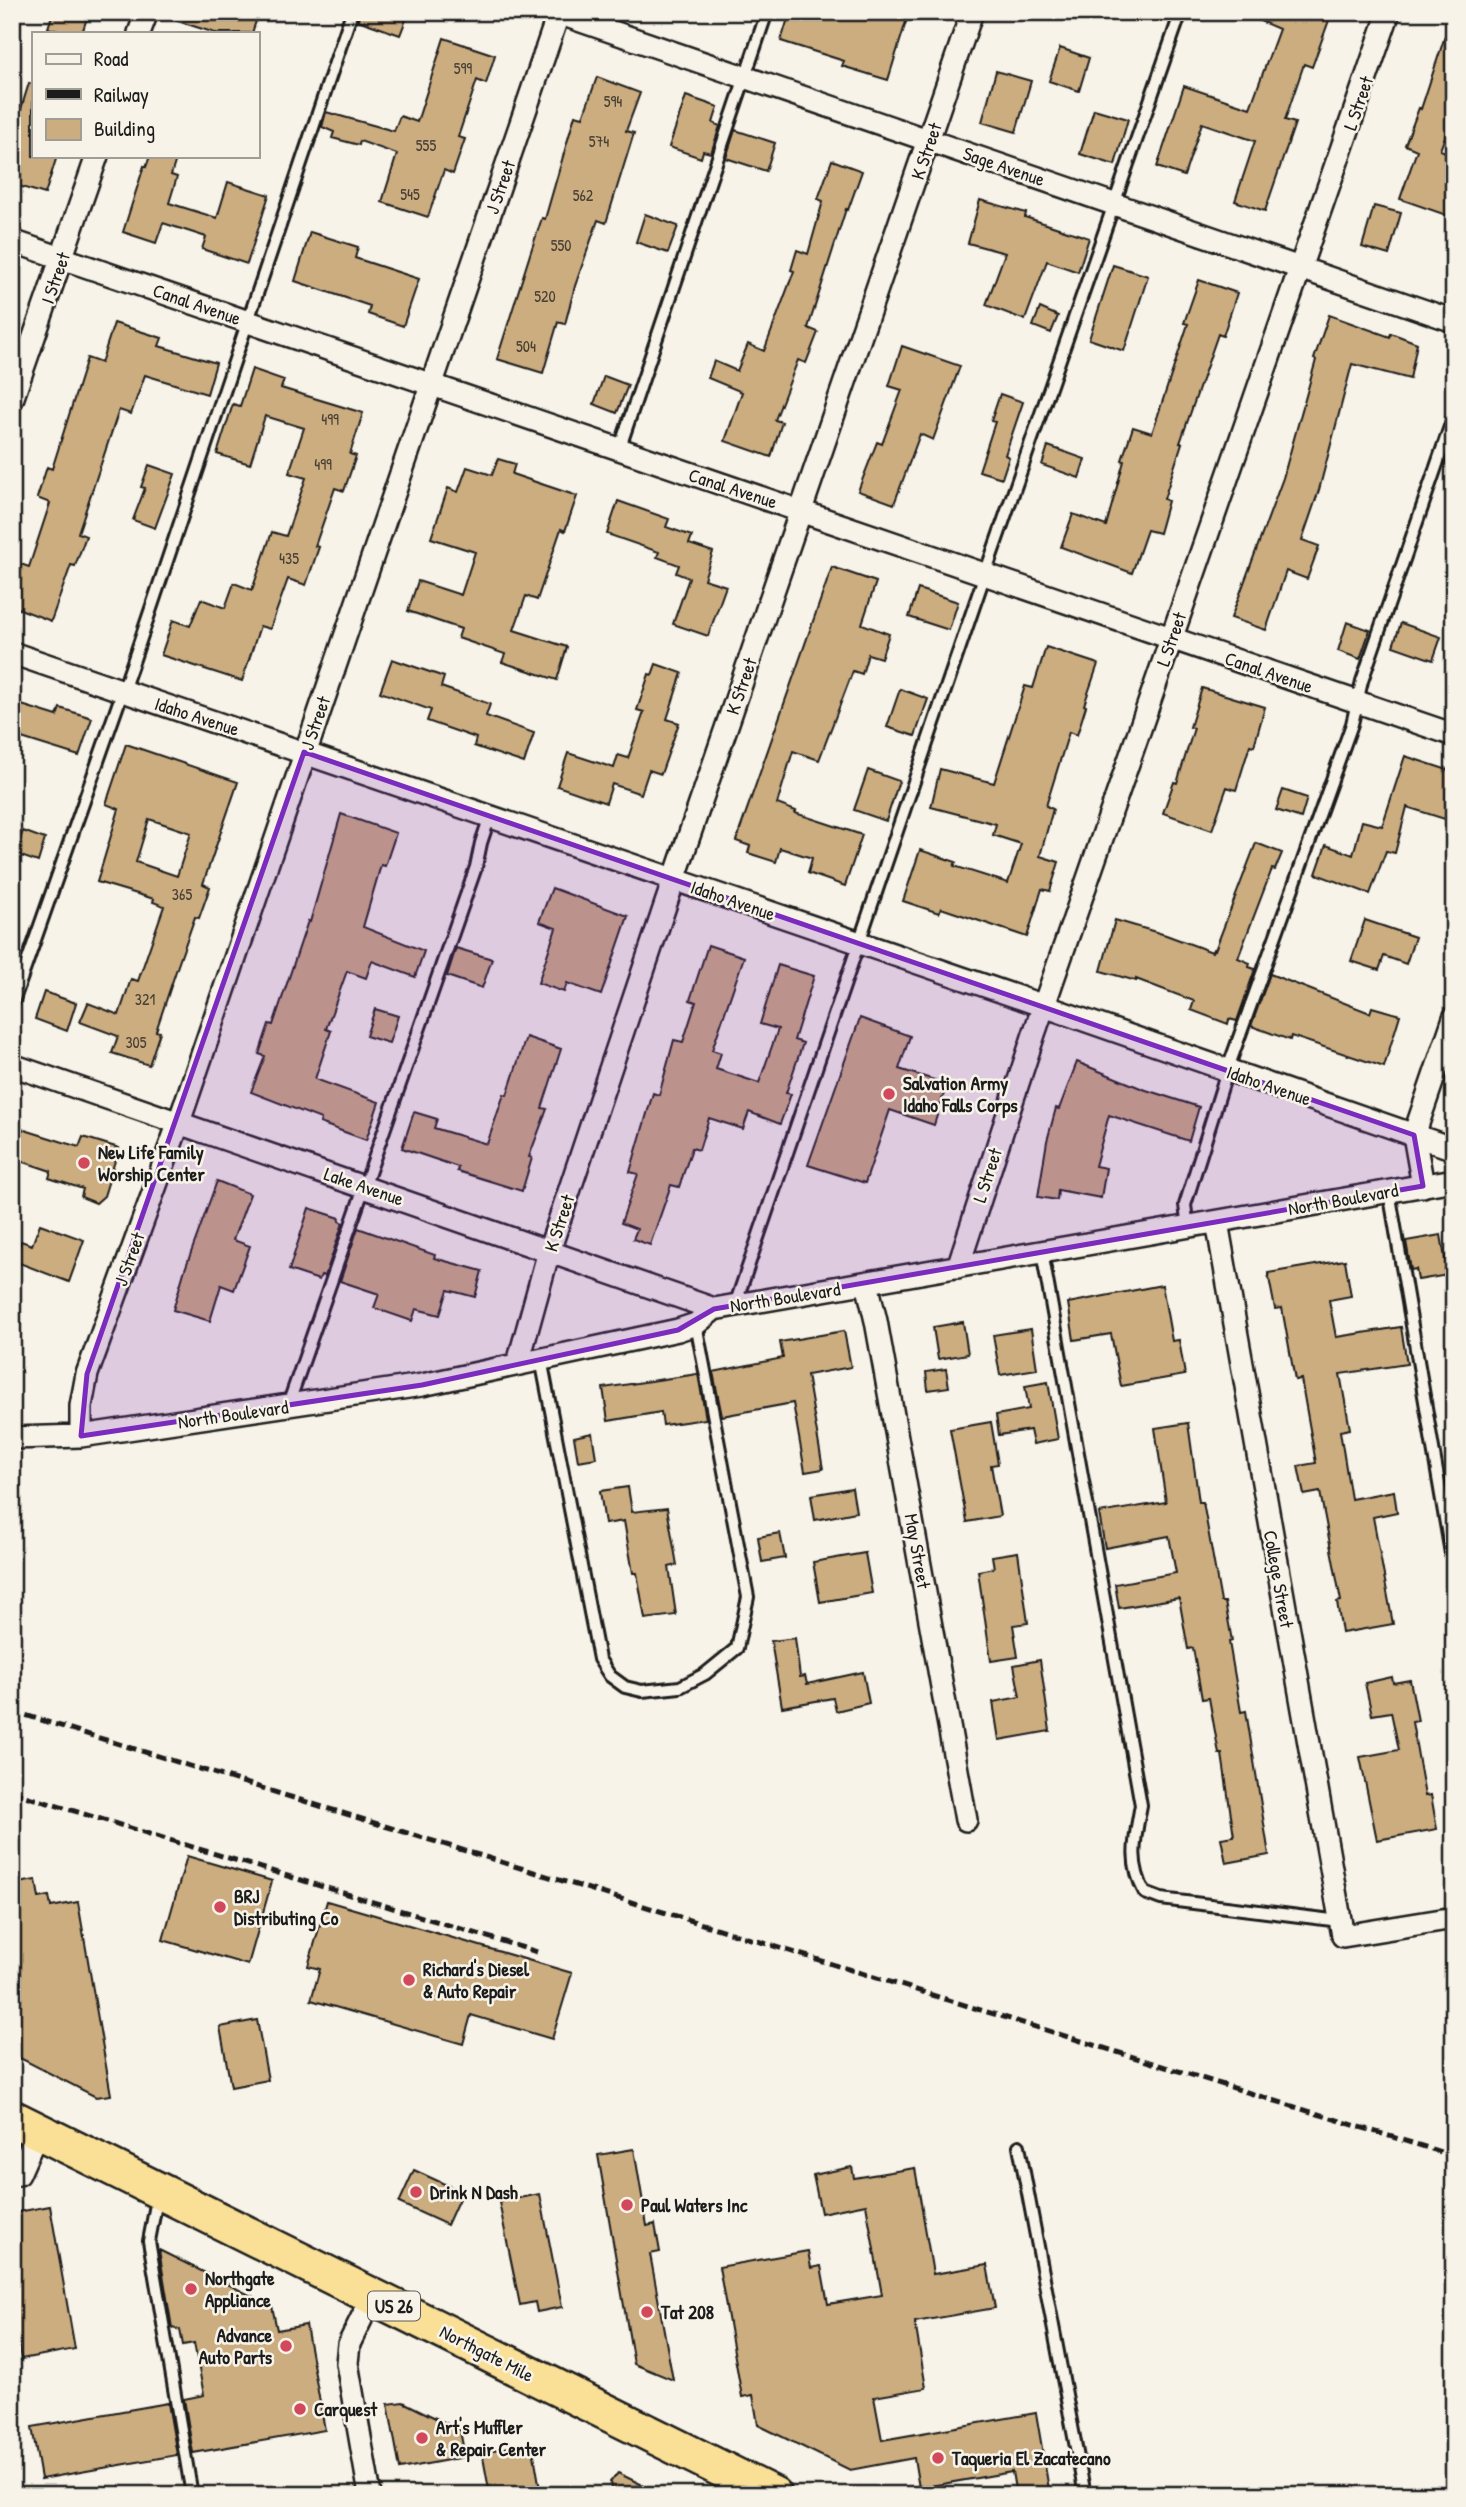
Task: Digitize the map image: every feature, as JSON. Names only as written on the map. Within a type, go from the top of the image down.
[{"type":"highway","name":"Northgate Mile","points":[[25,2125],[373,2295],[763,2493]]},
{"type":"street","points":[[139,32],[146,12]]},
{"type":"street","name":"K Street","points":[[517,1363],[550,1251],[674,880],[972,12]]},
{"type":"street","name":"L Street","points":[[958,1267],[1044,1006],[1389,12]]},
{"type":"street","name":"Sage Avenue","points":[[557,13],[1454,321]]},
{"type":"street","name":"J Street","points":[[81,1436],[81,1406],[87,1374],[179,1122],[557,13]]},
{"type":"street","name":"I Street","points":[[12,400],[96,158]]},
{"type":"street","name":"Canal Avenue","points":[[12,241],[1454,735]]},
{"type":"street","name":"Idaho Avenue","points":[[12,653],[1454,1149]]},
{"type":"street","points":[[1423,1185],[1414,1135],[1454,1018]]},
{"type":"street","name":"Lake Avenue","points":[[12,1065],[550,1251],[725,1307]]},
{"type":"street","name":"North Boulevard","points":[[12,1438],[81,1436],[422,1385],[678,1330],[696,1324],[725,1307],[1454,1180]]},
{"type":"street","name":"College Street","points":[[1217,1223],[1341,1929]]},
{"type":"street","name":"May Street","points":[[867,1283],[966,1820]]},
{"type":"street","points":[[1341,1929],[1454,1918]]},
{"type":"street","points":[[12,2175],[19,2174],[25,2125]]},
{"type":"street","points":[[370,2495],[347,2363],[349,2344],[373,2295]]},
{"type":"lane","points":[[12,1005],[123,691],[352,12]]},
{"type":"lane","points":[[619,450],[767,12]]},
{"type":"lane","points":[[725,1307],[859,944],[1181,12]]},
{"type":"lane","points":[[1188,1228],[1185,1205],[1227,1071],[1352,724],[1362,681],[1454,415]]},
{"type":"lane","points":[[287,1406],[476,867],[490,816]]},
{"type":"lane","points":[[1389,1191],[1454,1571]]},
{"type":"lane","points":[[1042,1252],[1141,1805],[1133,1850],[1136,1876],[1145,1893],[1161,1899],[1341,1929]]},
{"type":"lane","points":[[541,1359],[598,1659],[610,1676],[625,1687],[642,1690],[680,1686],[705,1674],[737,1648],[748,1597],[696,1324]]},
{"type":"lane","points":[[1020,2146],[1085,2495]]},
{"type":"lane","points":[[159,2191],[149,2241],[192,2495]]},
{"type":"highlighted area","points":[[304,752],[1414,1135],[1423,1186],[714,1309],[678,1330],[422,1385],[81,1436],[87,1374]]},
{"type":"building","points":[[53,12],[89,12],[82,32],[62,32],[48,28]]},
{"type":"building","points":[[163,12],[259,12],[252,32],[212,32],[162,16]]},
{"type":"building","points":[[360,12],[409,12],[400,35],[358,20]]},
{"type":"building","points":[[790,12],[909,12],[888,80],[842,66],[844,61],[781,41]]},
{"type":"building","points":[[1239,12],[1332,12],[1312,67],[1304,64],[1285,120],[1295,123],[1265,211],[1235,201],[1255,141],[1202,123],[1184,176],[1157,167],[1184,86],[1250,108],[1279,29]]},
{"type":"building","points":[[1450,21],[1454,22],[1454,113],[1440,150],[1454,155],[1454,202],[1449,216],[1400,199],[1417,150],[1405,145],[1419,108],[1421,109]]},
{"type":"building","points":[[444,38],[495,55],[486,84],[477,80],[458,137],[465,139],[453,174],[444,170],[428,217],[382,202],[397,154],[360,141],[359,145],[332,138],[334,132],[322,127],[326,112],[394,131],[400,116],[417,122]]},
{"type":"building","points":[[1060,48],[1089,58],[1079,91],[1049,81]]},
{"type":"building","points":[[996,71],[1031,81],[1016,132],[982,122]]},
{"type":"building","points":[[597,77],[640,93],[626,131],[634,133],[606,223],[598,220],[565,324],[558,322],[543,373],[497,359],[542,218],[545,219],[575,115],[583,117]]},
{"type":"building","points":[[29,83],[32,84],[32,158],[56,158],[45,194],[12,184],[12,123],[16,125]]},
{"type":"building","points":[[686,96],[718,107],[713,123],[720,126],[711,153],[703,151],[701,158],[669,147]]},
{"type":"building","points":[[1094,109],[1128,119],[1115,165],[1080,154]]},
{"type":"building","points":[[735,130],[775,143],[766,171],[726,158]]},
{"type":"building","points":[[149,158],[176,158],[171,175],[177,177],[169,203],[217,218],[228,182],[269,195],[247,264],[202,249],[206,237],[163,223],[156,243],[123,232],[144,166],[146,167]]},
{"type":"building","points":[[832,160],[862,171],[848,210],[846,209],[808,328],[818,332],[806,363],[798,360],[775,420],[782,422],[771,457],[725,441],[742,392],[708,378],[714,361],[737,371],[748,344],[764,351],[794,271],[791,270],[797,250],[808,254],[823,201],[818,199]]},
{"type":"building","points":[[980,200],[1026,213],[1025,217],[1089,238],[1078,272],[1047,261],[1025,320],[986,305],[1005,253],[968,243]]},
{"type":"building","points":[[1374,206],[1401,213],[1389,255],[1362,247]]},
{"type":"building","points":[[645,214],[678,226],[668,253],[636,242]]},
{"type":"building","points":[[310,232],[358,247],[355,258],[419,279],[403,326],[368,314],[370,306],[295,281]]},
{"type":"building","points":[[1113,265],[1148,276],[1124,351],[1089,339]]},
{"type":"building","points":[[1199,280],[1237,293],[1223,336],[1218,334],[1180,443],[1164,499],[1168,501],[1159,533],[1147,530],[1132,573],[1061,547],[1073,514],[1106,526],[1133,427],[1152,433],[1188,324],[1184,323]]},
{"type":"building","points":[[1040,308],[1058,316],[1051,333],[1033,326]]},
{"type":"building","points":[[1329,315],[1390,337],[1391,333],[1417,343],[1410,379],[1352,364],[1319,490],[1302,540],[1319,546],[1307,579],[1286,571],[1266,630],[1231,618],[1283,478],[1316,360],[1314,359]]},
{"type":"building","points":[[114,323],[162,338],[159,346],[216,363],[207,394],[145,375],[131,414],[119,410],[78,533],[86,536],[75,566],[71,565],[51,621],[12,606],[12,561],[29,567],[50,503],[37,498],[47,467],[52,469],[87,358],[101,363]]},
{"type":"building","points":[[902,346],[960,366],[933,440],[920,434],[894,504],[858,491],[877,442],[882,444],[902,390],[889,386]]},
{"type":"building","points":[[252,369],[284,380],[281,388],[363,413],[350,454],[356,456],[344,491],[335,488],[315,546],[319,547],[306,585],[288,579],[270,629],[260,626],[242,681],[161,655],[173,620],[190,626],[201,599],[225,608],[234,583],[252,590],[272,532],[286,536],[306,478],[289,473],[304,428],[265,416],[250,464],[217,454],[233,404],[240,406]]},
{"type":"building","points":[[604,376],[628,385],[617,413],[594,404]]},
{"type":"building","points":[[1000,394],[1023,402],[1005,455],[1009,457],[1002,478],[979,471],[995,422],[991,421]]},
{"type":"building","points":[[1048,446],[1085,459],[1079,478],[1042,465]]},
{"type":"building","points":[[498,459],[515,464],[512,474],[577,496],[565,531],[561,529],[537,600],[526,596],[514,630],[567,647],[557,680],[502,662],[505,654],[458,638],[461,629],[408,611],[418,581],[461,595],[475,552],[431,538],[448,488],[458,492],[467,467],[492,475]]},
{"type":"building","points":[[149,465],[175,474],[155,528],[133,520],[145,488],[141,487]]},
{"type":"building","points":[[618,501],[669,519],[666,527],[692,536],[689,544],[713,552],[704,579],[726,586],[708,636],[673,624],[689,578],[676,573],[679,565],[657,557],[659,552],[607,534]]},
{"type":"building","points":[[832,567],[876,582],[862,624],[889,634],[881,658],[868,654],[862,674],[853,671],[819,760],[793,751],[777,804],[796,811],[795,813],[862,835],[845,886],[808,873],[812,858],[780,848],[776,862],[748,853],[750,846],[736,841]]},
{"type":"building","points":[[918,589],[958,602],[949,630],[909,617]]},
{"type":"building","points":[[1347,622],[1370,630],[1360,659],[1338,651]]},
{"type":"building","points":[[1401,623],[1441,637],[1433,660],[1393,646]]},
{"type":"building","points":[[1046,647],[1098,664],[1077,735],[1069,732],[1046,806],[1053,809],[1040,856],[1059,862],[1050,891],[1042,889],[1027,937],[941,908],[939,913],[903,901],[920,850],[956,862],[954,866],[1008,883],[1021,844],[993,835],[996,824],[931,807],[940,769],[994,783],[1025,686],[1033,688]]},
{"type":"building","points":[[392,659],[444,677],[441,687],[490,704],[486,716],[534,733],[524,763],[474,746],[476,738],[427,721],[431,710],[380,692]]},
{"type":"building","points":[[656,664],[682,673],[667,719],[679,723],[661,774],[649,770],[641,794],[612,784],[606,803],[557,786],[568,753],[614,768],[618,755],[628,758],[644,712],[637,710],[649,674],[652,675]]},
{"type":"building","points":[[1202,688],[1265,707],[1254,746],[1250,745],[1236,790],[1227,787],[1212,830],[1163,813],[1174,782],[1177,783],[1194,728],[1190,727]]},
{"type":"building","points":[[900,689],[928,699],[915,736],[887,727]]},
{"type":"building","points":[[12,702],[57,716],[60,708],[92,718],[79,756],[12,735]]},
{"type":"building","points":[[126,744],[238,782],[203,884],[210,887],[199,918],[195,917],[177,968],[156,1031],[160,1032],[149,1065],[112,1053],[118,1036],[80,1022],[88,1003],[119,1015],[131,979],[138,981],[164,906],[153,902],[154,899],[97,882],[119,809],[106,804]],"holes":[[[149,819],[191,833],[177,876],[136,862]]]},
{"type":"building","points":[[1405,756],[1454,772],[1454,822],[1407,807],[1395,853],[1386,851],[1370,894],[1316,874],[1326,845],[1353,855],[1362,821],[1382,826]]},
{"type":"building","points":[[868,770],[899,781],[886,821],[854,810]]},
{"type":"building","points":[[1283,790],[1307,798],[1301,818],[1276,810]]},
{"type":"building","points":[[341,814],[396,833],[385,866],[381,865],[363,927],[424,951],[415,977],[372,961],[366,978],[347,971],[326,1029],[331,1031],[315,1079],[379,1102],[366,1140],[251,1092],[265,1056],[259,1054],[269,1024],[273,1025],[308,921],[310,922]]},
{"type":"building","points":[[23,831],[45,839],[38,862],[15,854]]},
{"type":"building","points":[[1256,843],[1282,853],[1275,870],[1272,869],[1238,958],[1250,963],[1249,967],[1255,969],[1237,1021],[1229,1019],[1228,1024],[1191,1010],[1194,1001],[1136,979],[1101,971],[1115,920],[1212,952],[1215,950]]},
{"type":"building","points":[[552,888],[628,916],[601,995],[567,983],[564,992],[538,983],[556,928],[539,922]]},
{"type":"building","points":[[1365,920],[1415,937],[1406,964],[1384,956],[1379,970],[1351,961]]},
{"type":"building","points":[[708,945],[744,957],[712,1050],[721,1053],[716,1069],[759,1083],[778,1029],[760,1024],[778,965],[814,976],[794,1040],[803,1043],[786,1093],[791,1094],[780,1124],[749,1112],[743,1129],[709,1118],[699,1150],[692,1148],[679,1187],[671,1185],[650,1245],[633,1239],[637,1229],[621,1223],[638,1174],[630,1172],[653,1093],[659,1095],[674,1040],[683,1042],[696,1002],[690,1000]]},
{"type":"building","points":[[456,948],[492,959],[482,988],[447,976]]},
{"type":"building","points":[[1270,974],[1370,1013],[1372,1007],[1400,1015],[1384,1067],[1291,1036],[1290,1040],[1251,1026]]},
{"type":"building","points":[[44,992],[76,1003],[67,1031],[35,1019]]},
{"type":"building","points":[[375,1009],[398,1016],[389,1043],[366,1036]]},
{"type":"building","name":"Salvation Army Idaho Falls Corps","points":[[860,1018],[910,1036],[899,1069],[947,1084],[934,1125],[890,1110],[865,1183],[808,1165]]},
{"type":"building","points":[[526,1037],[561,1049],[542,1108],[547,1109],[529,1157],[532,1158],[522,1191],[457,1171],[458,1167],[402,1148],[414,1112],[437,1119],[434,1128],[487,1144]]},
{"type":"building","points":[[1077,1062],[1143,1089],[1199,1107],[1189,1141],[1109,1115],[1095,1166],[1106,1168],[1101,1198],[1058,1190],[1057,1200],[1038,1197],[1047,1141],[1056,1108],[1059,1109]]},
{"type":"building","name":"New Life Family Worship Center","points":[[12,1126],[79,1147],[83,1137],[119,1148],[104,1196],[96,1203],[81,1197],[83,1189],[49,1178],[51,1171],[12,1158]]},
{"type":"building","points":[[217,1181],[250,1194],[233,1240],[250,1246],[234,1290],[221,1285],[210,1321],[173,1310]]},
{"type":"building","points":[[309,1208],[340,1218],[339,1221],[343,1223],[325,1276],[321,1275],[319,1280],[289,1270]]},
{"type":"building","points":[[40,1224],[84,1240],[69,1282],[14,1261],[21,1241],[32,1245]]},
{"type":"building","points":[[358,1228],[435,1255],[434,1258],[482,1271],[475,1297],[448,1290],[440,1315],[416,1309],[412,1321],[374,1308],[379,1294],[340,1281]]},
{"type":"building","points":[[1441,1235],[1448,1275],[1418,1280],[1416,1269],[1411,1270],[1406,1241]]},
{"type":"building","points":[[1345,1260],[1351,1296],[1329,1300],[1336,1337],[1401,1327],[1407,1364],[1340,1374],[1350,1429],[1340,1431],[1351,1499],[1394,1491],[1397,1512],[1373,1517],[1393,1624],[1342,1633],[1337,1602],[1341,1601],[1320,1492],[1304,1495],[1298,1466],[1316,1463],[1301,1379],[1295,1380],[1282,1308],[1275,1309],[1268,1273]]},
{"type":"building","points":[[1162,1285],[1172,1341],[1179,1340],[1185,1375],[1121,1386],[1111,1334],[1074,1340],[1068,1303]]},
{"type":"building","points":[[963,1322],[968,1354],[938,1359],[933,1327]]},
{"type":"building","points":[[1031,1329],[1037,1369],[1000,1375],[993,1335]]},
{"type":"building","points":[[844,1331],[851,1367],[807,1375],[823,1469],[805,1472],[793,1403],[722,1416],[713,1372],[783,1358],[780,1342]]},
{"type":"building","points":[[946,1369],[949,1387],[928,1390],[926,1372]]},
{"type":"building","points":[[698,1374],[706,1419],[663,1425],[661,1412],[608,1421],[603,1388]]},
{"type":"building","points":[[1048,1382],[1058,1439],[1033,1444],[1030,1430],[999,1435],[996,1415],[1029,1409],[1025,1386]]},
{"type":"building","points":[[991,1422],[998,1464],[991,1465],[1000,1516],[967,1522],[950,1429]]},
{"type":"building","points":[[1188,1423],[1199,1502],[1203,1502],[1221,1602],[1225,1602],[1241,1712],[1246,1711],[1269,1855],[1226,1863],[1221,1838],[1234,1836],[1222,1754],[1219,1754],[1209,1698],[1202,1699],[1193,1648],[1188,1649],[1179,1598],[1119,1608],[1115,1584],[1176,1573],[1169,1536],[1105,1548],[1099,1513],[1166,1502],[1155,1428]]},
{"type":"building","points":[[592,1433],[596,1458],[578,1461],[574,1437]]},
{"type":"building","points":[[628,1487],[632,1512],[667,1508],[677,1565],[669,1567],[676,1615],[645,1619],[624,1521],[605,1524],[600,1491]]},
{"type":"building","points":[[852,1488],[856,1512],[815,1520],[811,1495]]},
{"type":"building","points":[[780,1533],[785,1558],[762,1562],[758,1537]]},
{"type":"building","points":[[1018,1552],[1028,1623],[1013,1625],[1018,1657],[991,1661],[978,1571],[994,1568],[992,1556]]},
{"type":"building","points":[[865,1553],[872,1593],[820,1602],[813,1562]]},
{"type":"building","points":[[795,1638],[800,1677],[805,1676],[807,1684],[863,1672],[869,1703],[836,1711],[833,1698],[782,1707],[771,1641]]},
{"type":"building","points":[[1040,1660],[1050,1731],[999,1740],[993,1702],[1020,1697],[1014,1665]]},
{"type":"building","points":[[1392,1677],[1393,1683],[1410,1680],[1418,1721],[1412,1722],[1425,1796],[1431,1795],[1437,1829],[1377,1840],[1360,1757],[1399,1750],[1391,1712],[1372,1715],[1365,1683]]},
{"type":"building","points":[[187,1856],[272,1881],[248,1965],[163,1940]]},
{"type":"building","points":[[36,1880],[39,1898],[49,1896],[51,1907],[78,1902],[111,2095],[96,2097],[12,2054],[12,1884]]},
{"type":"building","points":[[327,1901],[572,1973],[552,2039],[471,2015],[463,2044],[311,2000],[320,1969],[308,1966]]},
{"type":"building","points":[[257,2020],[268,2080],[231,2087],[220,2027]]},
{"type":"building","points":[[634,2149],[647,2226],[655,2224],[660,2252],[650,2254],[673,2380],[634,2364],[598,2155]]},
{"type":"building","points":[[852,2167],[854,2178],[915,2168],[933,2274],[987,2265],[995,2308],[915,2322],[926,2388],[874,2397],[882,2440],[1036,2413],[1050,2495],[1016,2495],[1012,2472],[919,2488],[914,2458],[850,2470],[758,2425],[753,2395],[742,2397],[719,2267],[808,2251],[811,2268],[821,2266],[828,2304],[882,2295],[866,2204],[821,2213],[813,2175]]},
{"type":"building","points":[[414,2170],[462,2192],[447,2225],[399,2203]]},
{"type":"building","points":[[540,2194],[562,2307],[537,2312],[535,2302],[520,2305],[499,2202]]},
{"type":"building","points":[[50,2206],[75,2349],[21,2359],[12,2310],[12,2213]]},
{"type":"building","points":[[159,2250],[272,2306],[277,2330],[306,2325],[325,2430],[193,2453],[184,2399],[204,2395],[194,2343],[183,2345],[180,2330],[172,2328]]},
{"type":"building","points":[[403,2402],[460,2430],[465,2457],[400,2469],[388,2404]]},
{"type":"building","points":[[168,2403],[177,2455],[41,2479],[32,2427]]},
{"type":"building","points":[[532,2443],[541,2495],[490,2495],[482,2452]]},
{"type":"building","points":[[618,2473],[663,2495],[612,2495],[610,2482]]},
{"type":"railway","points":[[12,1711],[1454,2156]]},
{"type":"railway","points":[[12,1792],[537,1952]]},
{"type":"place","name":"Salvation Army Idaho Falls Corps","points":[[889,1094]]},
{"type":"place","name":"New Life Family Worship Center","points":[[84,1163]]},
{"type":"place","name":"BRJ Distributing Co","points":[[220,1907]]},
{"type":"place","name":"Richard's Diesel & Auto Repair","points":[[409,1980]]},
{"type":"place","name":"Drink N Dash","points":[[416,2192]]},
{"type":"place","name":"Paul Waters Inc","points":[[627,2205]]},
{"type":"place","name":"Northgate Appliance","points":[[191,2289]]},
{"type":"place","name":"Tat 208","points":[[647,2312]]},
{"type":"place","name":"Advance Auto Parts","points":[[286,2346]]},
{"type":"place","name":"Carquest","points":[[300,2409]]},
{"type":"place","name":"Art's Muffler & Repair Center","points":[[422,2438]]},
{"type":"place","name":"Taqueria El Zacatecano","points":[[938,2458]]}]
